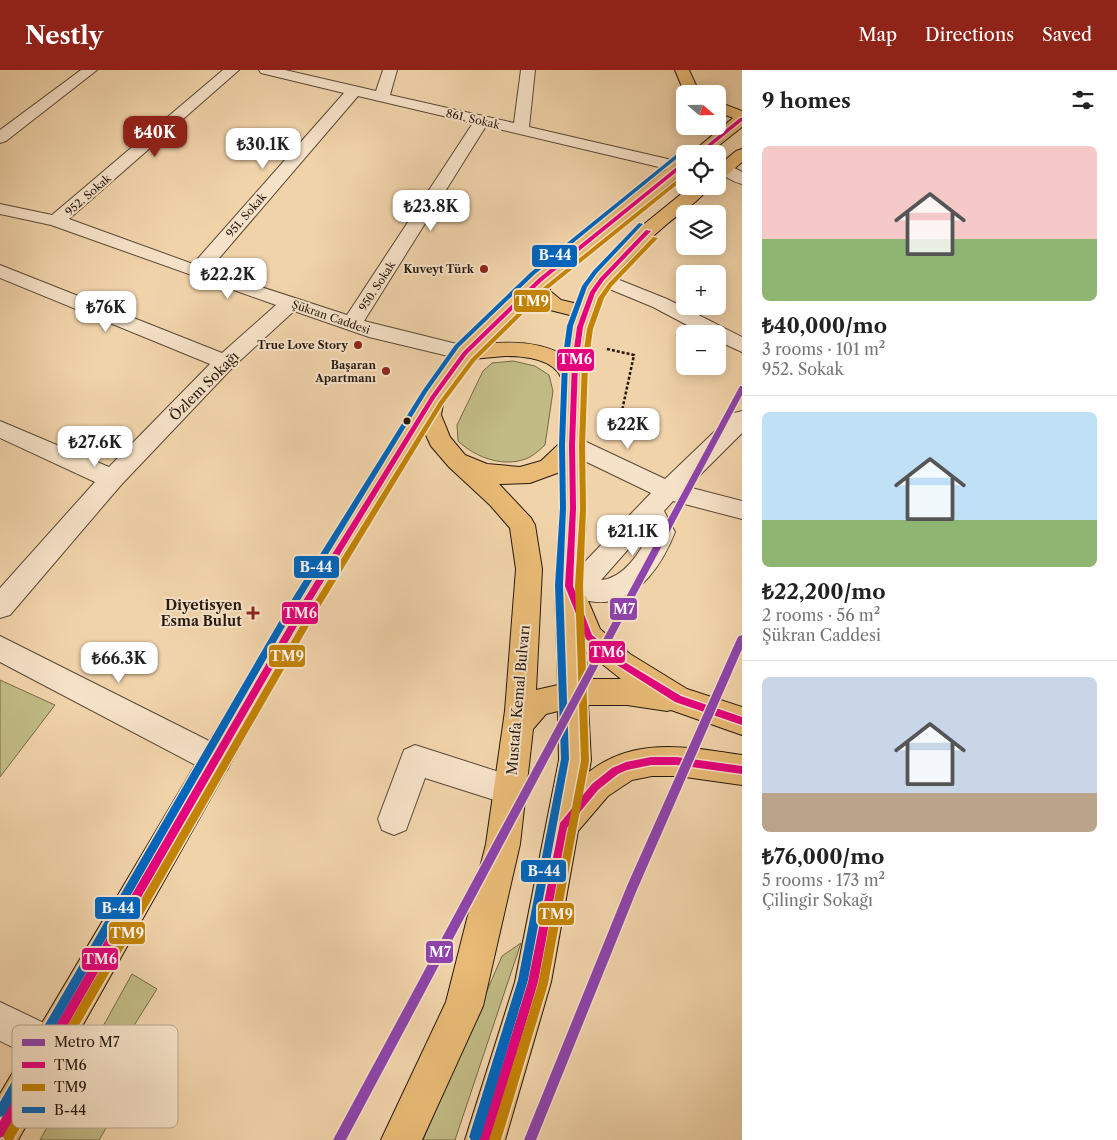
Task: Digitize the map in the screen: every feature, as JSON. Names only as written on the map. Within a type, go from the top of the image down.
[{"type":"main road","points":[[682,70],[689,85]]},
{"type":"main road","points":[[709,145],[742,117],[726,110]]},
{"type":"main road","points":[[726,167],[742,154]]},
{"type":"main road","points":[[61,1025],[306,603],[433,397],[465,354],[540,280],[648,190],[676,169]]},
{"type":"main road","points":[[485,1140],[533,982],[575,760],[569,586],[573,508],[572,445],[574,384],[577,342],[584,311],[592,293],[602,279],[639,238],[691,195]]},
{"type":"main road","points":[[540,280],[540,292],[551,304],[570,310],[584,311]]},
{"type":"main road","points":[[465,354],[497,349],[537,352],[554,360],[566,369],[574,384]]},
{"type":"main road","name":"Mustafa Kemal Bulvarı","points":[[401,1140],[464,1006],[503,844],[518,724],[529,569],[522,525],[499,498],[457,461],[439,440],[430,415],[433,397]]},
{"type":"main road","points":[[457,461],[482,472],[502,476],[515,476],[534,473],[550,467],[572,445]]},
{"type":"main road","points":[[569,586],[589,637],[620,663],[678,699]]},
{"type":"main road","points":[[518,724],[537,703],[581,692],[627,692],[678,699],[742,722]]},
{"type":"main road","points":[[563,826],[575,808],[591,791],[612,774],[637,763],[690,762],[742,770]]},
{"type":"main road","points":[[0,1132],[12,1111]]},
{"type":"street","points":[[0,138],[90,70]]},
{"type":"street","name":"952. Sokak","points":[[56,221],[232,70]]},
{"type":"street","name":"861. Sokak","points":[[266,70],[482,121],[676,164]]},
{"type":"street","points":[[382,97],[390,70]]},
{"type":"street","points":[[522,130],[528,70]]},
{"type":"street","name":"951. Sokak","points":[[197,272],[355,90]]},
{"type":"street","name":"950. Sokak","points":[[352,324],[482,121]]},
{"type":"street","points":[[726,173],[742,179]]},
{"type":"street","name":"Şükran Caddesi","points":[[3,212],[56,221],[197,272],[376,332],[465,354]]},
{"type":"street","points":[[0,271],[225,362]]},
{"type":"street","points":[[602,279],[660,303],[742,345]]},
{"type":"street","name":"Özlem Sokağı","points":[[0,607],[112,480],[225,362],[291,303]]},
{"type":"street","points":[[569,586],[607,590],[633,577],[657,547],[662,532],[650,509],[742,419]]},
{"type":"street","points":[[0,429],[112,480]]},
{"type":"street","points":[[572,445],[668,491],[742,510]]},
{"type":"street","points":[[0,648],[216,760]]},
{"type":"street","points":[[394,819],[415,760],[510,790]]},
{"type":"street","points":[[0,1021],[12,1027]]},
{"type":"path","points":[[577,342],[634,355],[616,437]]},
{"type":"shaded area","points":[[513,361],[535,366],[549,375],[553,391],[545,445],[530,457],[511,462],[501,462],[482,457],[465,447],[458,441],[457,425],[483,371],[492,363]]},
{"type":"shaded area","points":[[0,680],[55,705],[0,777]]},
{"type":"shaded area","points":[[521,943],[455,1140],[423,1140],[502,956]]},
{"type":"shaded area","points":[[132,974],[157,989],[134,1025],[104,1025]]},
{"type":"shaded area","points":[[47,1128],[106,1128],[99,1140],[40,1140]]},
{"type":"metro line","name":"M7","points":[[339,1140],[742,388]]},
{"type":"metro line","name":"M7","points":[[530,1140],[631,890],[742,639]]},
{"type":"transit line","name":"TM6","points":[[709,145],[742,119]]},
{"type":"transit line","name":"B-44","points":[[50,1025],[297,598],[425,391],[457,346],[533,273],[676,157]]},
{"type":"transit line","name":"TM6","points":[[62,1025],[306,603],[433,397],[465,353],[540,280],[676,170]]},
{"type":"transit line","name":"TM9","points":[[74,1025],[315,608],[441,403],[473,360],[547,287],[676,183]]},
{"type":"transit line","name":"B-44","points":[[475,1137],[523,980],[565,759],[559,585],[563,508],[562,445],[565,363],[570,326],[584,287],[595,272],[641,224]]},
{"type":"transit line","name":"TM6","points":[[648,231],[602,279],[592,293],[580,327],[575,363],[572,445],[573,508],[569,586],[589,637],[620,663],[678,699],[742,721]]},
{"type":"transit line","name":"TM9","points":[[495,1140],[543,984],[585,761],[579,586],[583,509],[582,445],[585,364],[590,329],[601,298],[610,285],[655,238]]},
{"type":"transit line","name":"TM6","points":[[485,1140],[533,982],[563,826],[595,787],[615,771],[626,766],[651,761],[677,761],[742,770]]},
{"type":"transit line","name":"B-44","points":[[0,1112],[12,1091]]},
{"type":"transit line","name":"TM6","points":[[0,1132],[12,1111]]},
{"type":"transit line","name":"TM9","points":[[9,1137],[14,1128]]},
{"type":"place","name":"Kuveyt Türk","points":[[484,269]]},
{"type":"place","name":"True Love Story","points":[[358,345]]},
{"type":"place","name":"Başaran Apartmanı","points":[[386,371]]},
{"type":"place","name":"Diyetisyen Esma Bulut","points":[[253,613]]}]
